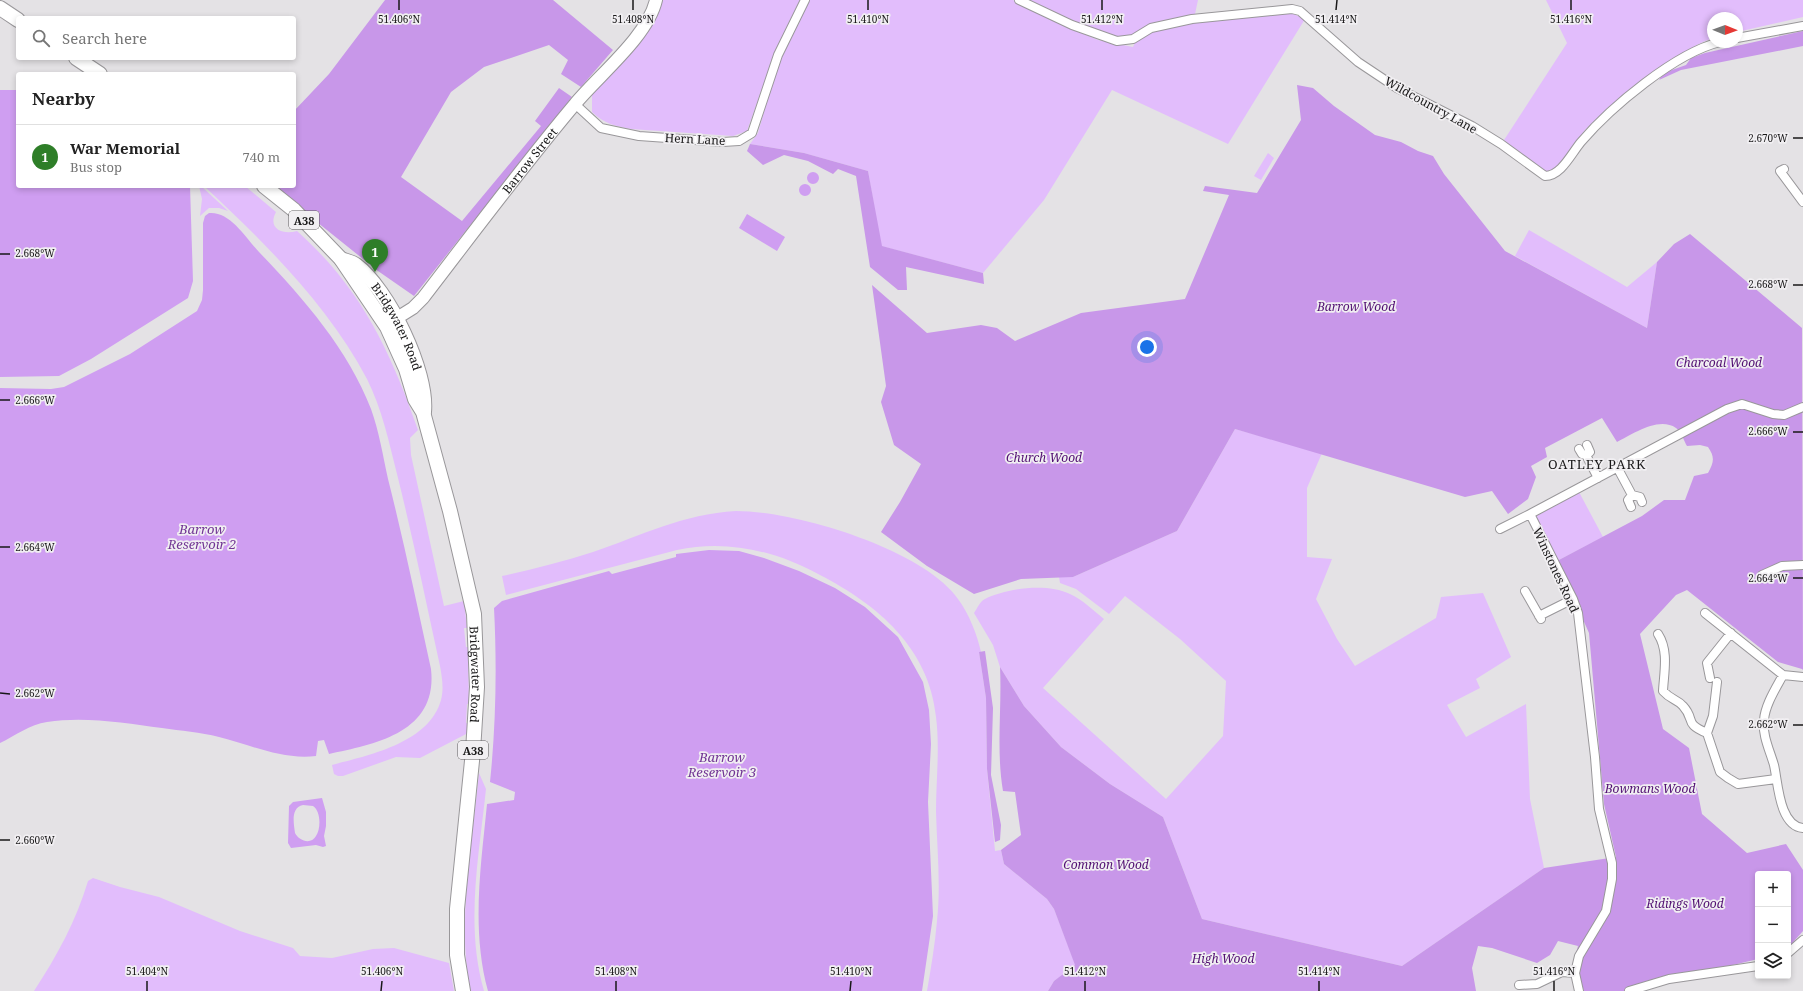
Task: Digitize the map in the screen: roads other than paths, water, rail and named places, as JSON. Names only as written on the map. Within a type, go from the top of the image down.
[{"type":"highway","points":[[0,8],[16,19]]},
{"type":"highway","points":[[79,60],[97,72]]},
{"type":"highway","name":"Bridgwater Road","points":[[266,188],[294,210],[345,265],[380,315],[398,352],[415,400],[424,412]]},
{"type":"highway","points":[[345,265],[352,281],[376,317],[390,344],[398,352]]},
{"type":"highway","name":"Bridgwater Road","points":[[345,265],[355,265],[377,289],[397,318],[414,358],[425,398],[424,412],[450,511],[474,614],[477,687],[473,751],[457,909],[457,955],[463,991]]},
{"type":"highway","points":[[380,315],[397,318],[393,323],[392,329],[396,338],[398,352]]},
{"type":"main road","name":"Barrow Street","points":[[397,318],[409,311],[423,298],[575,104],[637,36],[648,22],[656,0]]},
{"type":"street","name":"Hern Lane","points":[[575,104],[602,128],[617,132],[639,136],[723,142],[739,141],[752,133],[778,55],[805,0]]},
{"type":"street","name":"Wildcountry Lane","points":[[1020,0],[1072,25],[1117,41],[1133,39],[1151,28],[1192,19],[1292,9],[1300,11],[1358,62],[1397,88],[1478,130],[1501,144],[1544,176],[1556,174],[1582,142],[1612,110],[1663,71],[1692,53],[1707,47]]},
{"type":"street","points":[[1743,37],[1803,26]]},
{"type":"street","points":[[1784,169],[1780,172],[1803,202]]},
{"type":"street","name":"Winstones Road","points":[[1579,991],[1575,973],[1579,956],[1606,911],[1612,879],[1612,863],[1599,809],[1595,757],[1581,631],[1572,599],[1530,514],[1727,409],[1742,404],[1773,414],[1784,415],[1803,407]]},
{"type":"street","points":[[1586,455],[1590,449],[1587,445]]},
{"type":"street","points":[[1579,449],[1582,454],[1586,455],[1598,478]]},
{"type":"street","points":[[1618,467],[1632,495],[1640,497],[1642,502]]},
{"type":"street","points":[[1631,507],[1628,500],[1632,495]]},
{"type":"street","points":[[1500,529],[1530,514]]},
{"type":"street","points":[[1762,575],[1782,566],[1803,566]]},
{"type":"street","points":[[1525,591],[1540,618],[1572,599]]},
{"type":"street","points":[[1705,613],[1783,675],[1803,677]]},
{"type":"street","points":[[1731,633],[1707,663],[1713,680],[1713,716],[1707,732],[1720,772],[1728,778],[1738,784],[1776,779]]},
{"type":"street","points":[[1658,634],[1663,642],[1665,662],[1663,691],[1669,698],[1679,702],[1684,707],[1690,723],[1696,728],[1707,732]]},
{"type":"street","points":[[1783,675],[1768,704],[1763,722],[1779,798],[1790,821],[1803,828]]},
{"type":"street","points":[[1791,951],[1803,940]]},
{"type":"street","points":[[1629,991],[1669,978],[1755,966]]},
{"type":"street","points":[[1519,985],[1537,984],[1562,972],[1575,973]]},
{"type":"water","points":[[0,90],[16,90],[16,188],[190,188],[193,281],[188,298],[91,359],[59,376],[0,377]]},
{"type":"water","points":[[813,172],[817,174],[819,178],[817,182],[813,184],[809,182],[807,178],[809,174]]},
{"type":"water","points":[[805,184],[809,186],[811,190],[809,194],[805,196],[801,194],[799,190],[801,186]]},
{"type":"water","name":"Barrow Reservoir 2","points":[[209,213],[224,216],[237,226],[308,306],[337,345],[350,366],[371,409],[379,435],[400,526],[431,669],[431,690],[425,707],[414,721],[401,731],[366,745],[329,754],[324,740],[318,741],[316,756],[303,757],[279,754],[219,737],[198,733],[119,722],[90,720],[61,720],[41,723],[0,743],[0,388],[51,389],[64,387],[130,354],[197,311],[202,300],[203,290],[203,223],[205,216]]},
{"type":"water","points":[[747,214],[785,237],[777,251],[739,228]]},
{"type":"water","name":"Barrow Reservoir 3","points":[[709,550],[739,551],[764,558],[799,571],[835,588],[865,607],[898,637],[923,682],[929,710],[931,744],[928,802],[933,916],[922,991],[488,991],[483,968],[479,921],[480,874],[487,804],[514,800],[515,792],[490,782],[494,738],[495,695],[494,608],[502,601],[609,571],[612,574],[676,557],[676,554]]},
{"type":"water","points":[[322,798],[326,812],[324,836],[326,846],[323,847],[316,845],[291,848],[288,843],[289,806],[293,802]],"holes":[[[303,805],[313,806],[318,812],[319,829],[314,839],[305,841],[299,838],[295,833],[294,813],[296,809]]]},
{"type":"place","name":"War Memorial","points":[[375,272]]},
{"type":"district","name":"OATLEY PARK","points":[[1597,464]]},
{"type":"park label","name":"Barrow Wood","points":[[1356,306]]},
{"type":"park label","name":"Charcoal Wood","points":[[1719,362]]},
{"type":"park label","name":"Church Wood","points":[[1044,457]]},
{"type":"park label","name":"Bowmans Wood","points":[[1650,788]]},
{"type":"park label","name":"Common Wood","points":[[1106,864]]},
{"type":"park label","name":"Ridings Wood","points":[[1685,903]]},
{"type":"park label","name":"High Wood","points":[[1223,958]]}]
